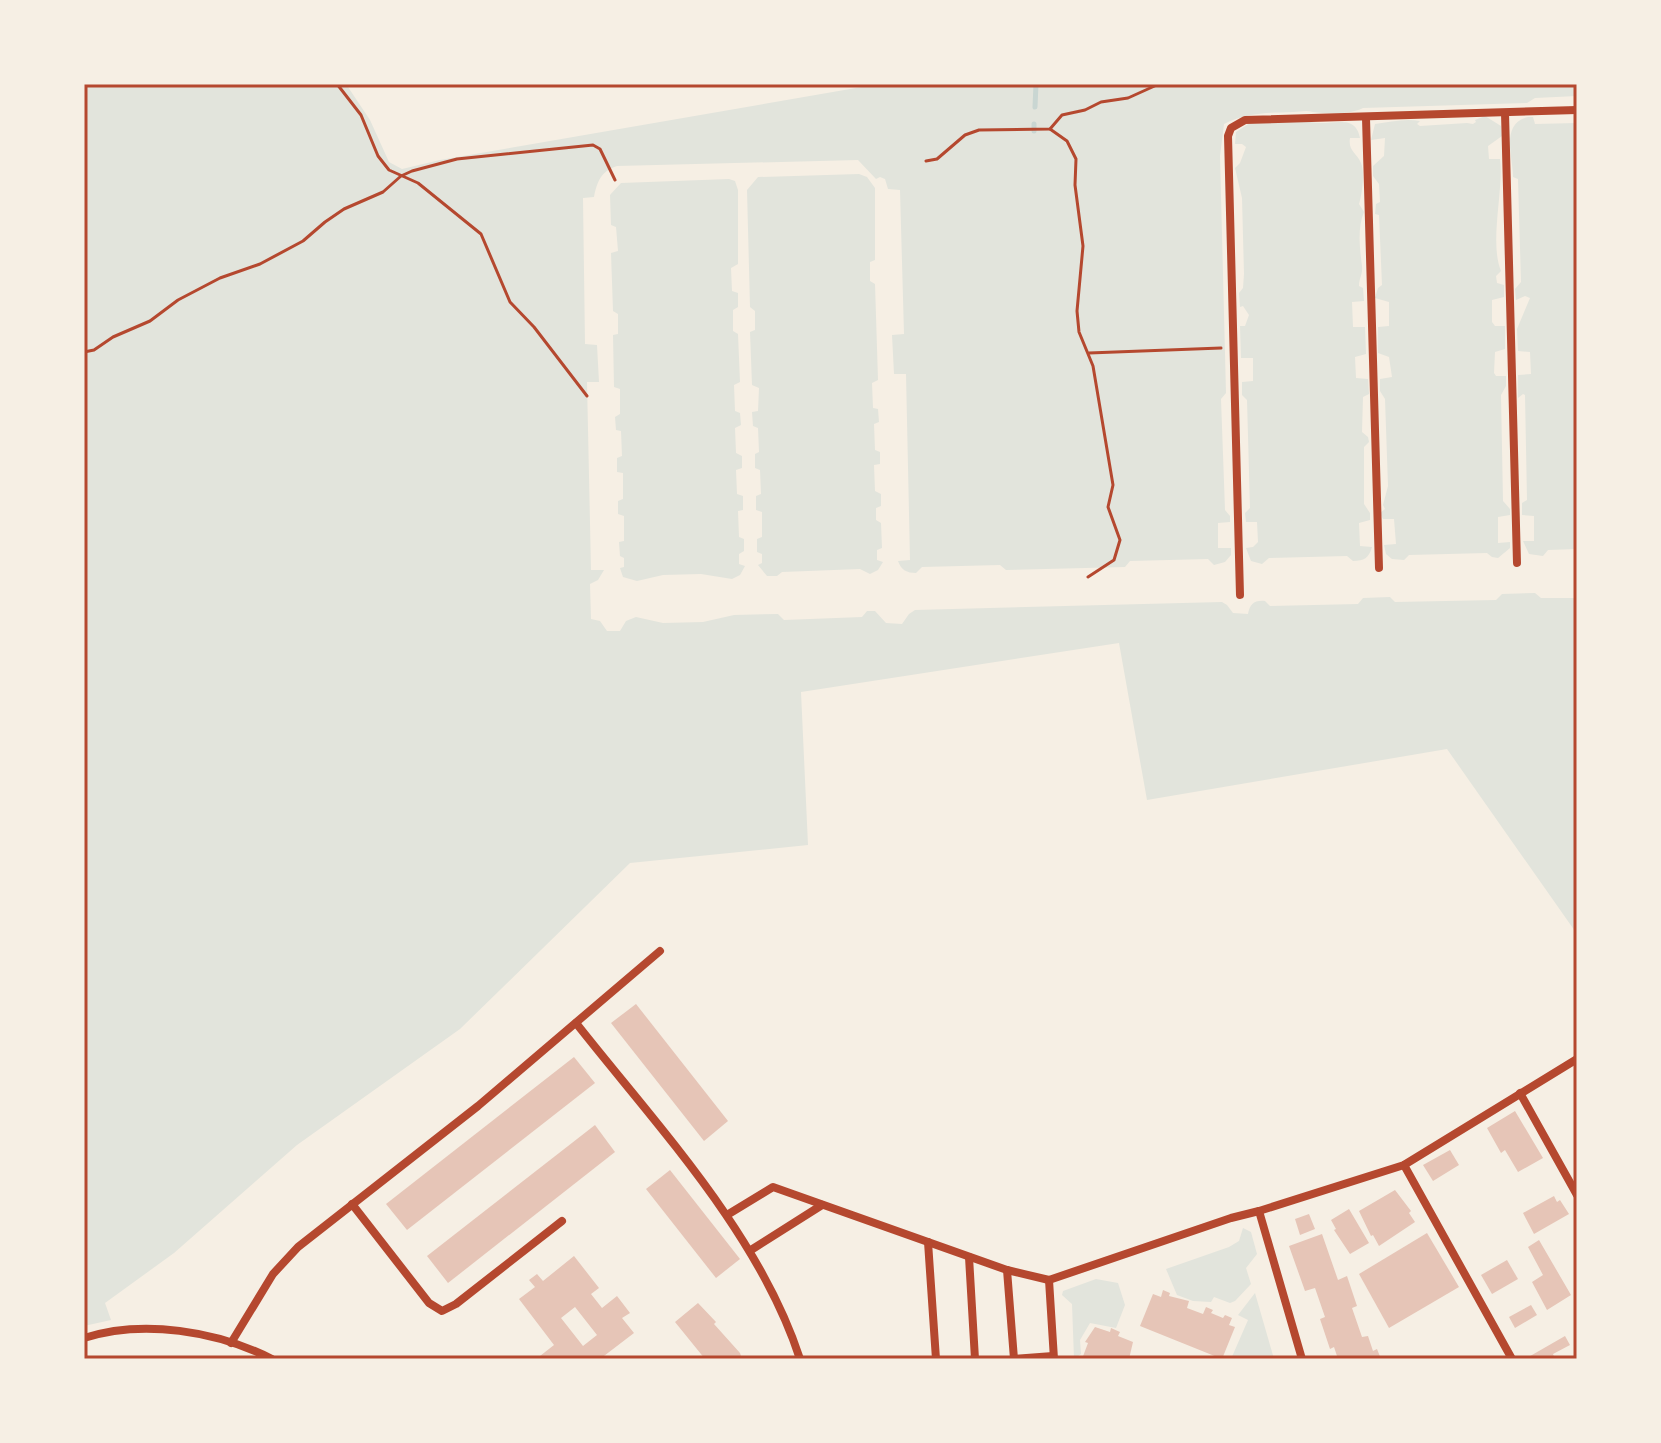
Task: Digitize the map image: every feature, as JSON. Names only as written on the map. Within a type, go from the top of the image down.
[{"type":"street","points":[[1240,595],[1228,136],[1231,128],[1245,120],[1577,110]]},
{"type":"street","points":[[1505,113],[1517,563]]},
{"type":"street","points":[[1366,118],[1379,568]]},
{"type":"street","points":[[231,1343],[273,1274],[285,1260],[478,1106],[660,951]]},
{"type":"street","points":[[576,1023],[751,1250],[782,1312],[800,1359]]},
{"type":"street","points":[[727,1215],[773,1187],[1007,1270],[1049,1280],[1231,1218],[1404,1165],[1577,1059]]},
{"type":"street","points":[[1520,1093],[1577,1195]]},
{"type":"street","points":[[1404,1165],[1512,1359]]},
{"type":"street","points":[[352,1204],[429,1303],[442,1311],[456,1304],[562,1221]]},
{"type":"street","points":[[751,1250],[822,1205]]},
{"type":"street","points":[[1259,1211],[1302,1359]]},
{"type":"street","points":[[928,1242],[936,1359]]},
{"type":"street","points":[[969,1257],[975,1359]]},
{"type":"street","points":[[1007,1270],[1014,1359],[1054,1358],[1049,1280]]},
{"type":"street","points":[[84,1338],[116,1331],[150,1329],[191,1333],[231,1343],[272,1359]]},
{"type":"path","points":[[337,84],[361,115],[382,164],[418,183],[481,234],[510,302],[534,327],[587,396]]},
{"type":"path","points":[[1049,129],[1062,115],[1085,110],[1101,102],[1128,98],[1159,84]]},
{"type":"path","points":[[926,161],[937,159],[973,131],[1019,128],[1049,129],[1067,141],[1076,159],[1075,185],[1083,246],[1077,311],[1079,332],[1089,353],[1113,485],[1108,507],[1120,540],[1114,560],[1088,577]]},
{"type":"path","points":[[84,352],[94,350],[113,337],[150,321],[178,300],[220,278],[260,264],[303,241],[344,209],[383,192],[401,176],[440,162],[583,145],[600,149],[615,180]]},
{"type":"path","points":[[1089,353],[1233,347]]},
{"type":"shaded area","points":[[84,84],[346,84],[370,120],[389,162],[402,169],[879,84],[1577,84],[1577,96],[1535,98],[1527,103],[1363,108],[1338,113],[1266,113],[1241,117],[1224,124],[1220,156],[1226,393],[1221,399],[1225,510],[1230,522],[1218,523],[1218,548],[1231,548],[1231,555],[1225,562],[1214,565],[1208,559],[1130,561],[1125,567],[1006,570],[1000,565],[922,567],[916,573],[903,569],[898,561],[910,560],[906,374],[894,374],[892,335],[904,334],[900,190],[888,189],[885,179],[876,179],[858,160],[617,166],[601,178],[594,197],[583,198],[585,344],[597,345],[599,382],[587,382],[591,570],[604,570],[598,580],[590,584],[591,619],[600,621],[607,631],[620,631],[626,621],[636,617],[663,623],[703,622],[734,615],[778,614],[784,620],[862,617],[867,611],[875,611],[886,623],[902,624],[915,610],[1222,602],[1233,613],[1248,614],[1253,603],[1258,601],[1265,601],[1270,606],[1358,604],[1363,598],[1390,597],[1395,602],[1496,600],[1502,594],[1535,593],[1541,598],[1577,598],[1577,934],[1447,749],[1147,800],[1119,643],[801,692],[808,845],[630,863],[460,1029],[297,1145],[174,1253],[105,1303],[111,1320],[84,1326]]},
{"type":"shaded area","points":[[1485,116],[1501,126],[1502,136],[1488,146],[1489,159],[1500,159],[1501,172],[1496,246],[1501,271],[1496,276],[1497,283],[1504,285],[1504,297],[1492,300],[1492,322],[1495,326],[1505,326],[1505,349],[1495,352],[1494,373],[1496,376],[1506,376],[1506,386],[1501,395],[1503,501],[1510,509],[1510,515],[1498,517],[1498,543],[1510,542],[1510,548],[1498,558],[1487,553],[1409,555],[1404,560],[1392,559],[1386,554],[1384,545],[1396,544],[1394,519],[1383,519],[1380,513],[1385,509],[1383,505],[1388,486],[1385,399],[1380,391],[1380,379],[1392,377],[1389,357],[1378,353],[1378,327],[1389,326],[1389,302],[1375,298],[1382,285],[1379,215],[1375,214],[1376,204],[1380,202],[1379,184],[1373,176],[1373,166],[1384,156],[1385,138],[1371,140],[1375,124],[1409,120],[1420,121],[1417,124],[1420,126],[1473,124]]},
{"type":"shaded area","points":[[1533,117],[1535,124],[1577,123],[1577,549],[1548,550],[1543,556],[1529,554],[1523,541],[1534,541],[1534,516],[1522,515],[1522,503],[1527,500],[1525,395],[1518,398],[1518,375],[1531,374],[1530,352],[1518,351],[1517,329],[1530,298],[1525,296],[1516,300],[1515,289],[1521,282],[1518,179],[1513,177],[1510,142],[1514,126]]},
{"type":"shaded area","points":[[1299,121],[1350,124],[1355,126],[1360,138],[1350,138],[1350,142],[1363,172],[1359,204],[1364,212],[1360,232],[1362,269],[1359,286],[1363,288],[1364,301],[1352,302],[1353,327],[1365,327],[1366,354],[1355,357],[1356,378],[1368,379],[1369,394],[1363,397],[1362,432],[1369,442],[1364,447],[1364,504],[1370,513],[1370,520],[1359,523],[1360,546],[1372,547],[1368,556],[1360,560],[1353,561],[1347,556],[1269,558],[1262,564],[1251,561],[1246,548],[1258,542],[1257,522],[1246,522],[1245,513],[1250,508],[1247,400],[1242,395],[1242,382],[1253,381],[1253,358],[1241,358],[1240,326],[1245,326],[1249,315],[1243,306],[1240,307],[1239,293],[1243,288],[1244,274],[1242,198],[1235,168],[1246,147],[1235,144],[1236,132],[1250,123]]},
{"type":"shaded area","points":[[859,174],[867,177],[875,188],[875,260],[870,262],[870,281],[875,284],[878,380],[872,383],[873,408],[878,409],[879,422],[874,424],[875,450],[880,452],[880,464],[874,465],[875,491],[881,494],[876,520],[881,523],[882,548],[877,550],[877,560],[883,562],[878,570],[870,574],[860,569],[782,572],[777,576],[767,576],[758,565],[762,563],[762,554],[757,552],[757,539],[762,537],[762,512],[756,510],[756,496],[761,494],[760,470],[755,468],[755,454],[759,452],[758,428],[753,426],[752,412],[758,411],[759,388],[752,385],[750,332],[755,330],[755,311],[750,307],[747,190],[758,177]]},
{"type":"shaded area","points":[[735,181],[738,190],[738,264],[731,268],[732,291],[738,293],[738,307],[733,310],[733,331],[738,334],[740,382],[734,385],[735,411],[740,413],[741,425],[735,428],[736,453],[742,456],[742,468],[736,470],[737,494],[743,496],[743,510],[738,511],[739,537],[744,539],[744,551],[739,554],[739,564],[745,566],[740,575],[732,579],[701,574],[663,575],[637,581],[623,577],[620,568],[624,567],[619,542],[624,541],[624,516],[618,514],[618,501],[623,499],[623,473],[617,472],[617,458],[622,456],[621,431],[616,430],[615,417],[620,414],[620,389],[614,387],[613,335],[618,334],[618,314],[613,311],[611,253],[618,251],[616,227],[611,225],[610,195],[621,183]]},
{"type":"shaded area","points":[[1243,1228],[1251,1232],[1257,1254],[1246,1268],[1251,1284],[1235,1301],[1230,1303],[1214,1297],[1211,1302],[1193,1301],[1177,1295],[1166,1269],[1229,1247],[1239,1241]]},
{"type":"shaded area","points":[[1096,1279],[1118,1283],[1125,1305],[1116,1328],[1090,1323],[1080,1340],[1081,1354],[1074,1359],[1072,1304],[1062,1295],[1063,1291]]},
{"type":"shaded area","points":[[1255,1293],[1274,1359],[1231,1359],[1248,1320],[1238,1315]]},
{"type":"building","points":[[636,1004],[728,1121],[704,1141],[611,1023]]},
{"type":"building","points":[[574,1057],[595,1083],[407,1230],[386,1204]]},
{"type":"building","points":[[1515,1111],[1543,1158],[1518,1172],[1505,1150],[1501,1153],[1487,1128]]},
{"type":"building","points":[[595,1125],[615,1152],[448,1283],[427,1256]]},
{"type":"building","points":[[1450,1150],[1459,1165],[1433,1181],[1423,1165]]},
{"type":"building","points":[[670,1170],[740,1259],[716,1278],[646,1189]]},
{"type":"building","points":[[1395,1190],[1411,1211],[1409,1213],[1415,1222],[1379,1246],[1359,1211]]},
{"type":"building","points":[[1554,1196],[1569,1214],[1534,1234],[1523,1213]]},
{"type":"building","points":[[1349,1209],[1369,1243],[1350,1254],[1331,1220]]},
{"type":"building","points":[[1309,1214],[1315,1229],[1300,1235],[1295,1219]]},
{"type":"building","points":[[1427,1233],[1459,1287],[1389,1328],[1359,1274]]},
{"type":"building","points":[[1322,1234],[1338,1280],[1347,1276],[1357,1306],[1352,1308],[1362,1337],[1368,1336],[1373,1351],[1377,1349],[1381,1359],[1338,1359],[1334,1347],[1330,1349],[1320,1319],[1325,1317],[1315,1288],[1305,1291],[1289,1246]]},
{"type":"building","points":[[1539,1240],[1571,1295],[1547,1310],[1532,1282],[1543,1275],[1528,1247]]},
{"type":"building","points":[[574,1256],[599,1288],[591,1294],[602,1308],[617,1296],[630,1313],[622,1318],[634,1333],[600,1359],[542,1359],[540,1356],[554,1345],[519,1299],[535,1287],[529,1280],[537,1274],[543,1281]],"holes":[[[575,1307],[597,1335],[583,1346],[561,1318]]]},
{"type":"building","points":[[1507,1260],[1518,1279],[1492,1294],[1481,1275]]},
{"type":"building","points":[[1163,1290],[1170,1293],[1169,1296],[1189,1301],[1187,1308],[1203,1314],[1206,1307],[1213,1310],[1211,1313],[1232,1318],[1229,1325],[1235,1327],[1222,1359],[1140,1326],[1153,1294],[1161,1297]]},
{"type":"building","points":[[698,1303],[716,1322],[714,1324],[742,1359],[705,1359],[675,1322]]},
{"type":"building","points":[[1531,1305],[1537,1315],[1515,1328],[1509,1317]]},
{"type":"building","points":[[1095,1327],[1110,1332],[1111,1328],[1120,1332],[1118,1336],[1133,1342],[1129,1359],[1082,1359],[1088,1343],[1085,1342]]},
{"type":"building","points":[[1565,1336],[1570,1345],[1553,1354],[1555,1359],[1525,1359]]},
{"type":"waterway","points":[[1035,107],[1036,84]]},
{"type":"waterway","points":[[1034,124],[1034,131]]}]
